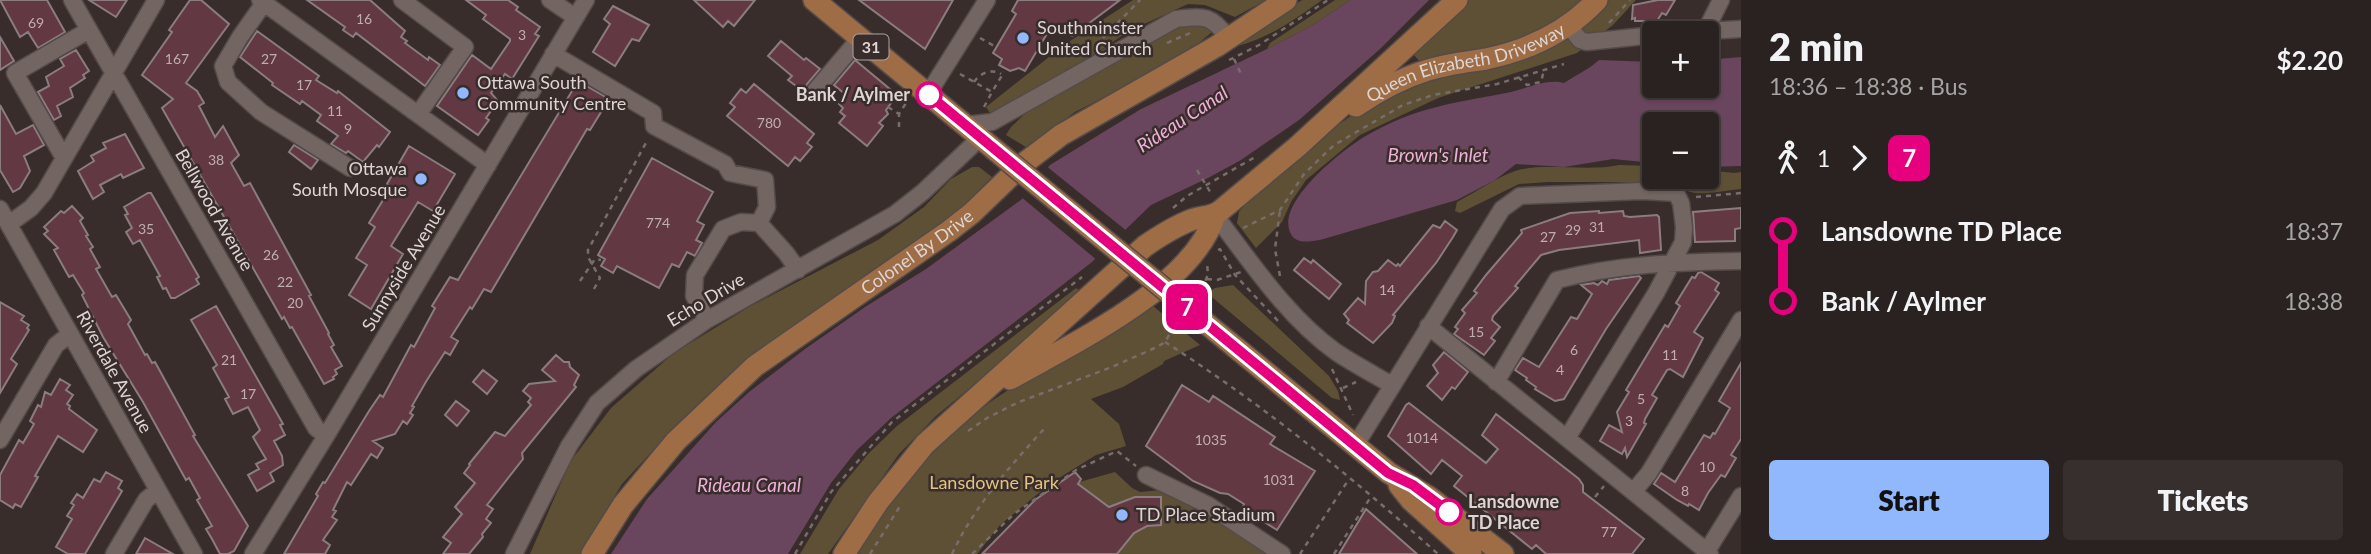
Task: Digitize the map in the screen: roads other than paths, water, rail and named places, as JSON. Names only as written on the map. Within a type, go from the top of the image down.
[{"type":"main road","name":"31","points":[[814,0],[860,37],[918,97],[972,132],[1006,159],[1388,473],[1430,497],[1503,554]]},
{"type":"main road","name":"Colonel By Drive","points":[[592,554],[623,505],[676,441],[755,366],[949,231],[1042,148],[1084,121],[1231,48],[1286,0]]},
{"type":"main road","name":"Queen Elizabeth Driveway","points":[[844,554],[878,502],[941,428],[1145,246],[1179,225],[1214,215],[1297,147],[1457,0]]},
{"type":"main road","name":"Queen Elizabeth Driveway","points":[[1297,147],[1344,113],[1395,83],[1433,68],[1521,49],[1569,26],[1597,0]]},
{"type":"main road","name":"Queen Elizabeth Driveway","points":[[977,398],[1145,299],[1197,250],[1209,233],[1214,215]]},
{"type":"main road","name":"31","points":[[1388,473],[1410,500],[1471,554]]},
{"type":"street","name":"Bellwood Avenue","points":[[72,0],[316,428],[326,436]]},
{"type":"street","points":[[9,224],[31,208],[44,193],[156,0]]},
{"type":"street","points":[[402,0],[465,47],[419,113]]},
{"type":"street","points":[[550,0],[575,17]]},
{"type":"street","name":"Sunnyside Avenue","points":[[253,554],[586,0]]},
{"type":"street","points":[[918,97],[987,0]]},
{"type":"street","points":[[1710,21],[1721,0]]},
{"type":"street","points":[[350,168],[261,112],[228,82],[223,66],[262,2],[488,164]]},
{"type":"street","points":[[972,132],[1175,19],[1203,16],[1218,25],[1231,48]]},
{"type":"street","points":[[1569,26],[1580,40],[1587,42],[1642,36]]},
{"type":"street","points":[[1719,30],[1741,29]]},
{"type":"street","points":[[64,158],[15,73],[89,30]]},
{"type":"street","points":[[815,90],[860,37]]},
{"type":"street","points":[[553,54],[653,113],[654,126],[726,164],[730,173],[765,180],[767,207],[760,223]]},
{"type":"street","name":"Echo Drive","points":[[514,554],[569,446],[597,403],[636,369],[706,320],[895,214],[923,192],[972,132]]},
{"type":"street","points":[[1355,446],[1502,209],[1520,196],[1642,191],[1675,193],[1681,203],[1683,242],[1567,438]]},
{"type":"street","name":"Riverdale Avenue","points":[[0,209],[194,554]]},
{"type":"street","points":[[1214,215],[1297,317],[1335,351],[1392,385]]},
{"type":"street","points":[[706,320],[694,296],[695,275],[723,229],[741,222],[760,223],[798,270]]},
{"type":"street","points":[[1496,382],[1557,280],[1598,270],[1673,263],[1741,261]]},
{"type":"street","points":[[1633,492],[1649,473],[1741,320]]},
{"type":"street","points":[[1428,326],[1708,553],[1741,496]]},
{"type":"street","points":[[0,440],[56,345],[70,334]]},
{"type":"street","points":[[1146,475],[1208,505],[1282,554]]},
{"type":"street","points":[[114,554],[146,500],[158,490]]},
{"type":"water","name":"Rideau Canal","points":[[1350,0],[1429,0],[1380,49],[1299,120],[1241,160],[1151,205],[1092,262],[891,418],[857,450],[831,483],[788,554],[611,554],[647,499],[716,422],[749,392],[805,349],[926,269],[1022,199],[1050,165],[1141,109],[1315,24]]},
{"type":"water","name":"Brown's Inlet","points":[[1741,57],[1741,166],[1719,167],[1719,112],[1642,112],[1642,162],[1613,159],[1564,167],[1516,164],[1495,180],[1457,200],[1320,240],[1301,241],[1291,234],[1289,217],[1294,204],[1315,177],[1364,137],[1400,119],[1433,108],[1513,92],[1542,83],[1564,83],[1599,60],[1642,62],[1642,98],[1719,98],[1719,59]]},
{"type":"place","name":"Southminster United Church","points":[[1023,38]]},
{"type":"place","name":"Ottawa South Community Centre","points":[[463,93]]},
{"type":"place","name":"Bank / Aylmer","points":[[929,95]]},
{"type":"place","name":"Ottawa South Mosque","points":[[421,179]]},
{"type":"place","name":"Lansdowne TD Place","points":[[1449,512]]},
{"type":"place","name":"TD Place Stadium","points":[[1122,515]]},
{"type":"park label","name":"Lansdowne Park","points":[[994,483]]}]
